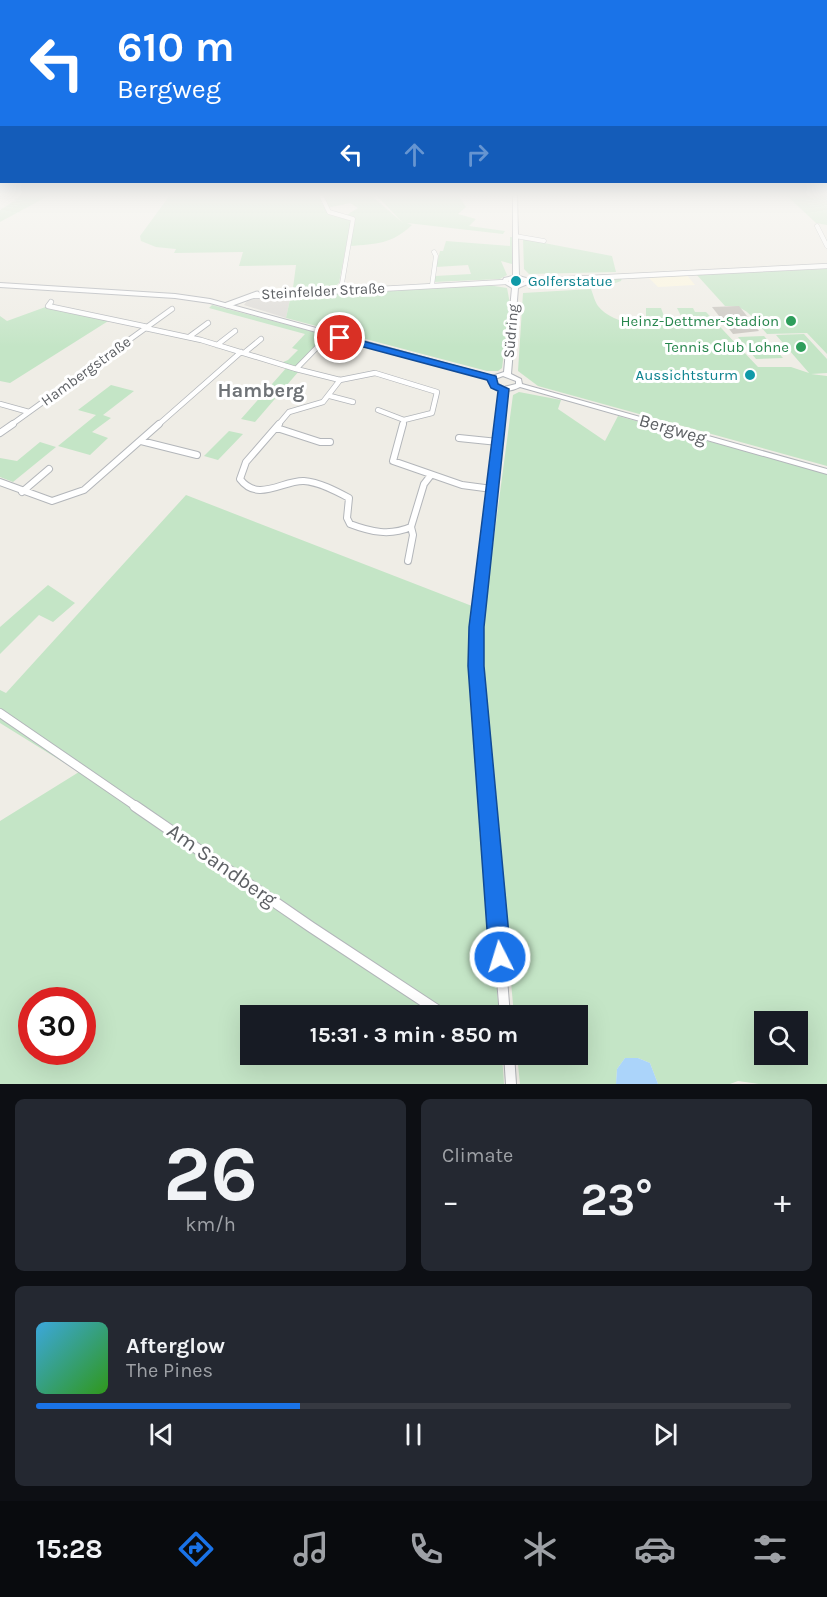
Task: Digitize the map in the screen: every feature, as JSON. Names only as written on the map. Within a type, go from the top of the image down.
[{"type":"main road","points":[[515,246],[516,277],[527,281],[525,285],[515,286]]},
{"type":"main road","name":"Steinfelder Straße","points":[[515,286],[505,282],[508,278],[516,277]]},
{"type":"main road","name":"Steinfelder Straße","points":[[0,285],[183,297],[227,304]]},
{"type":"main road","name":"Südring","points":[[507,375],[515,286]]},
{"type":"main road","points":[[227,304],[492,378],[507,375]]},
{"type":"main road","name":"Bergweg","points":[[507,375],[517,378],[519,385],[827,472]]},
{"type":"main road","points":[[492,378],[491,382],[494,386],[504,389],[519,385]]},
{"type":"street","points":[[341,289],[348,246]]},
{"type":"street","points":[[432,285],[436,256],[434,252]]},
{"type":"street","points":[[527,281],[827,266]]},
{"type":"street","name":"Steinfelder Straße","points":[[227,304],[258,294],[505,282]]},
{"type":"street","points":[[51,302],[48,306],[189,337],[340,380],[371,372],[437,392],[432,413],[404,420],[378,410]]},
{"type":"street","name":"Hambergstraße","points":[[1,431],[172,309]]},
{"type":"street","points":[[189,337],[207,323]]},
{"type":"street","points":[[217,345],[234,331]]},
{"type":"street","points":[[296,369],[330,334]]},
{"type":"street","points":[[0,482],[22,492],[52,501],[84,490],[261,339]]},
{"type":"street","points":[[340,380],[330,396],[320,404],[292,410],[243,467],[240,479],[243,483],[268,492],[297,482],[307,482],[349,498],[347,518],[350,524],[379,534],[411,527]]},
{"type":"street","points":[[504,389],[478,606],[476,666],[504,1005]]},
{"type":"street","points":[[330,396],[353,402]]},
{"type":"street","points":[[0,404],[29,412]]},
{"type":"street","points":[[404,420],[393,461],[462,485],[492,489]]},
{"type":"street","points":[[277,428],[320,442],[330,442]]},
{"type":"street","points":[[459,438],[498,442]]},
{"type":"street","points":[[141,441],[196,455]]},
{"type":"street","points":[[22,492],[49,469]]},
{"type":"street","points":[[408,561],[413,535],[411,527],[424,484],[431,475]]},
{"type":"street","name":"Am Sandberg","points":[[0,713],[311,927],[429,1005]]},
{"type":"street","points":[[509,1065],[511,1084]]},
{"type":"shaded area","points":[[686,274],[695,285],[658,287],[647,276]]},
{"type":"shaded area","points":[[291,295],[286,318],[244,305],[256,297]]},
{"type":"green space","points":[[152,246],[346,246],[339,283],[334,287],[293,288],[296,265],[239,266],[243,252],[174,253],[176,249]]},
{"type":"green space","points":[[445,246],[512,246],[512,264],[501,261],[507,275],[500,279],[434,282],[435,276],[471,274],[468,265],[436,267],[440,251],[443,251]]},
{"type":"green space","points":[[523,246],[557,246],[612,256],[616,272],[529,274],[524,269]]},
{"type":"green space","name":"Heinz-Dettmer-Stadion","points":[[827,269],[827,354],[807,333],[767,334],[744,310],[725,306],[696,274]]},
{"type":"green space","points":[[620,277],[621,281],[610,285],[528,289],[537,283]]},
{"type":"green space","points":[[488,285],[507,288],[510,304],[502,368],[498,371],[487,371],[286,318],[291,295]]},
{"type":"green space","points":[[591,289],[602,311],[628,322],[646,320],[646,308],[661,308],[668,327],[695,328],[686,326],[677,308],[693,308],[695,312],[706,312],[758,367],[791,367],[809,373],[776,335],[804,334],[827,359],[827,373],[811,374],[827,376],[827,466],[538,386],[518,371],[523,293]]},
{"type":"green space","points":[[51,305],[113,318],[10,383],[0,381],[0,316],[7,321]]},
{"type":"green space","points":[[212,305],[326,335],[294,368],[299,371],[255,422],[241,419],[288,366],[281,363],[288,360],[298,350],[292,348],[305,334],[209,308]]},
{"type":"green space","name":"Tennis Club Lohne","points":[[764,336],[783,358],[756,359],[738,337]]},
{"type":"green space","points":[[111,385],[134,391],[103,415],[111,418],[92,432],[108,438],[90,455],[58,446],[96,415],[78,410]]},
{"type":"green space","points":[[519,392],[561,400],[558,409],[605,441],[618,416],[827,474],[827,1084],[759,1084],[738,1081],[730,1084],[658,1084],[650,1063],[638,1058],[625,1058],[617,1069],[616,1084],[520,1084],[518,1065],[588,1065],[588,1005],[513,1005],[482,666],[482,628],[513,395]]},
{"type":"green space","points":[[229,431],[243,434],[218,460],[204,456]]},
{"type":"green space","points":[[40,442],[56,447],[13,482],[0,477],[0,458],[17,461]]},
{"type":"green space","points":[[186,495],[472,606],[472,666],[498,1005],[240,1005],[240,1065],[503,1065],[504,1084],[0,1084],[0,821],[79,772],[0,723],[0,690],[6,693]]},
{"type":"green space","points":[[48,585],[75,603],[53,622],[39,615],[0,654],[0,627]]},
{"type":"water","points":[[625,1058],[638,1058],[650,1063],[658,1084],[616,1084],[617,1069]]},
{"type":"building","points":[[739,306],[759,331],[733,334],[712,307]]},
{"type":"place","name":"Golferstatue","points":[[516,281]]},
{"type":"place","name":"Heinz-Dettmer-Stadion","points":[[791,321]]},
{"type":"place","name":"Tennis Club Lohne","points":[[801,347]]},
{"type":"place","name":"Aussichtsturm","points":[[750,375]]},
{"type":"district","name":"Hamberg","points":[[261,390]]},
{"type":"route","points":[[340,338],[492,378],[491,382],[494,386],[504,389],[476,627],[476,666],[500,957]]}]
